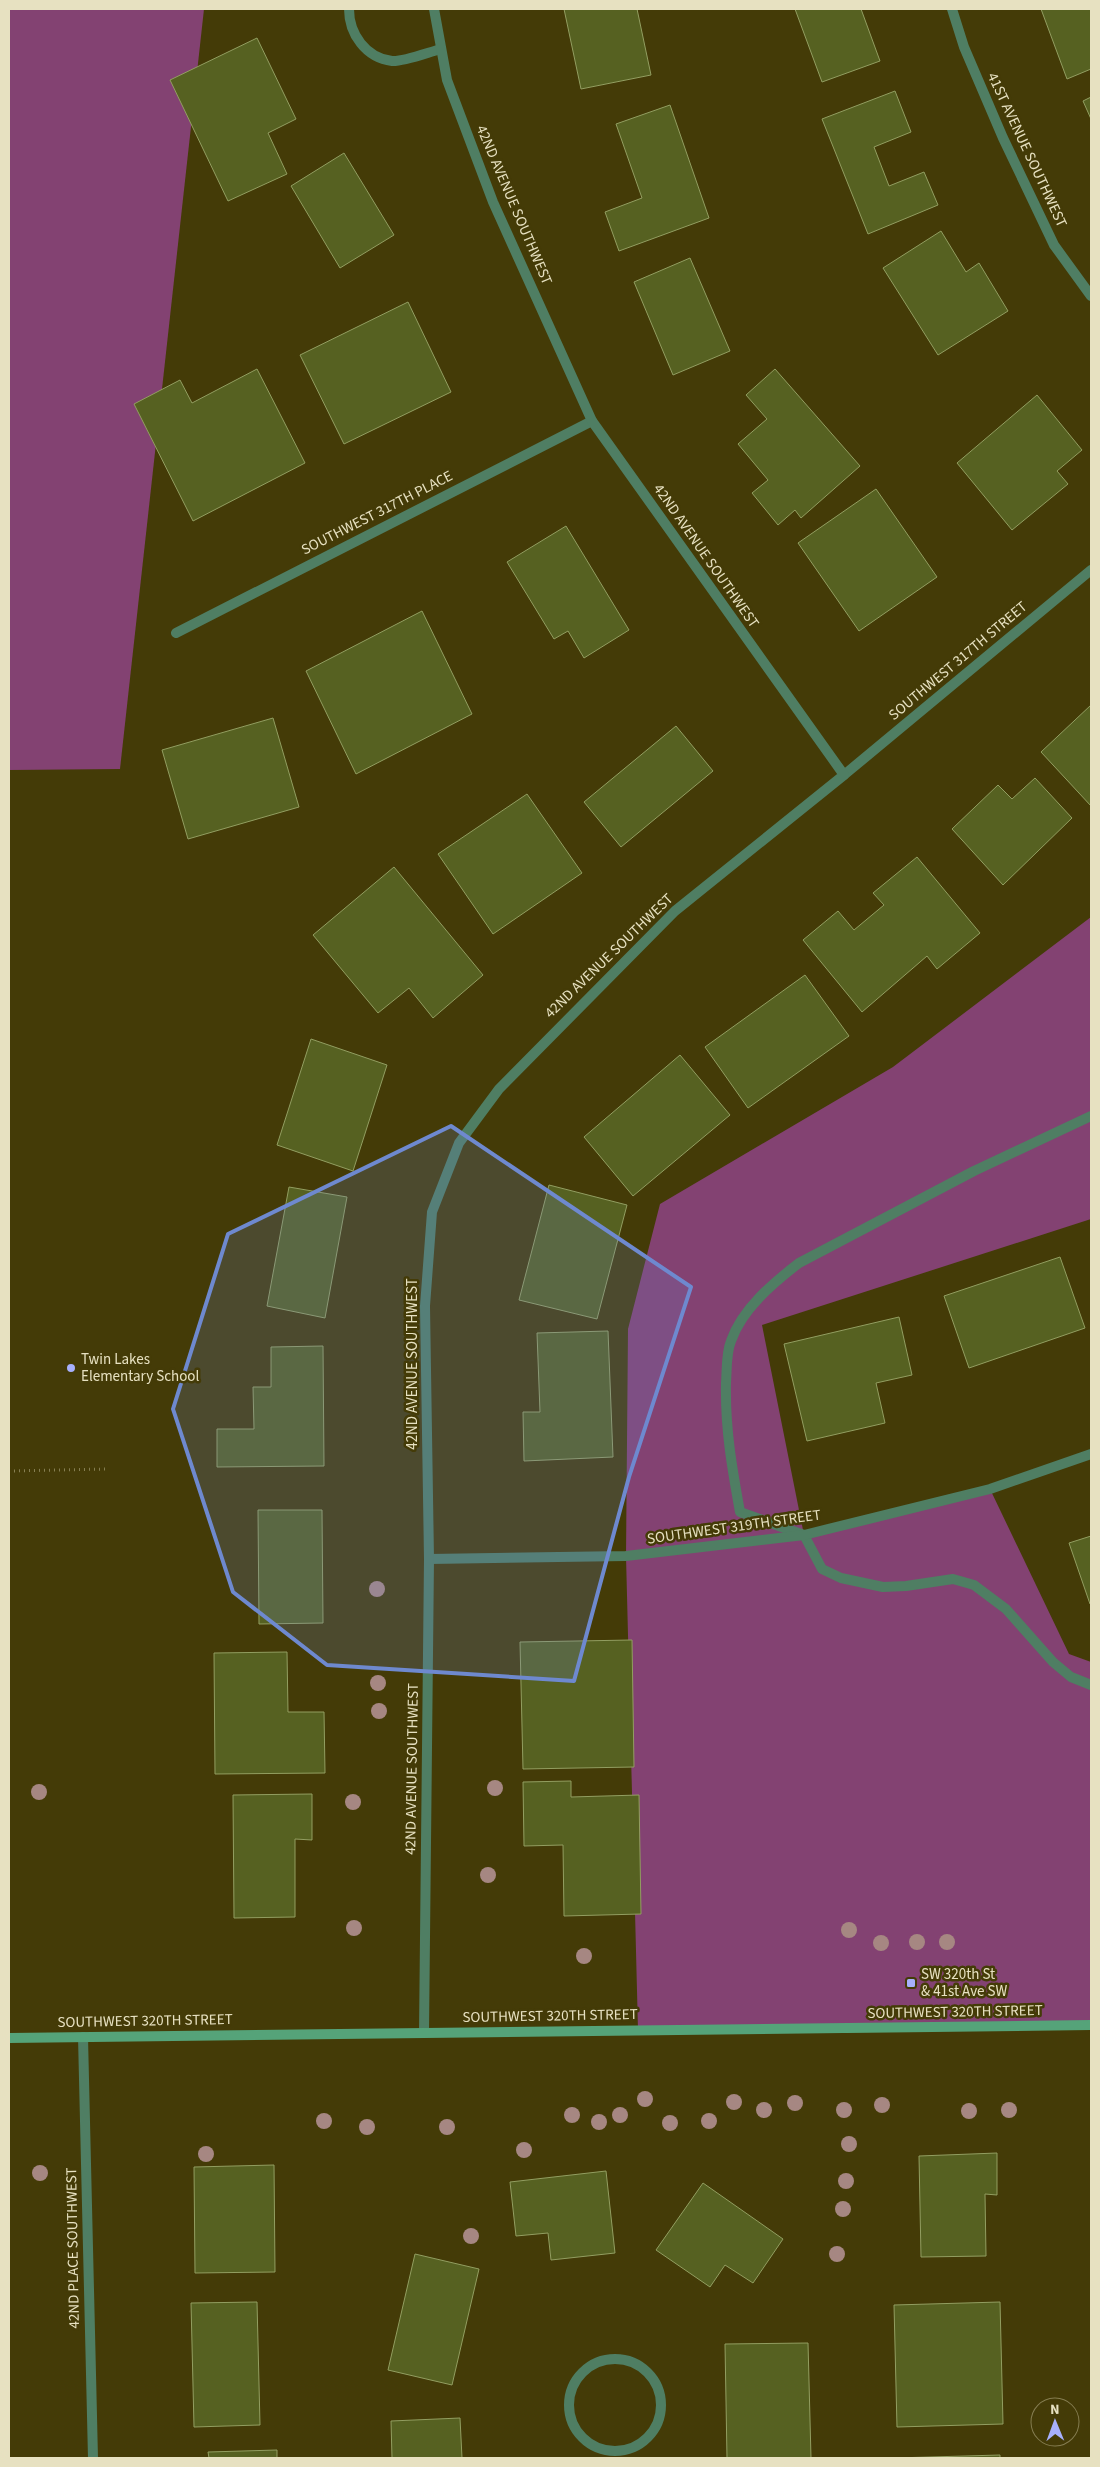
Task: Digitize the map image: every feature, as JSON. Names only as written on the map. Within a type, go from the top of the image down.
[{"type":"main road","name":"SOUTHWEST 320TH STREET","points":[[9,2038],[1091,2025]]},
{"type":"street","points":[[349,9],[349,17],[358,40],[368,52],[393,61],[441,49]]},
{"type":"street","name":"42ND AVENUE SOUTHWEST","points":[[424,2032],[429,1559],[425,1306],[432,1212],[459,1143],[499,1089],[675,911],[844,775],[592,421],[493,202],[447,80],[434,9]]},
{"type":"street","name":"41ST AVENUE SOUTHWEST","points":[[952,9],[964,47],[1003,138],[1050,236],[1091,296]]},
{"type":"street","name":"SOUTHWEST 317TH PLACE","points":[[176,633],[592,421]]},
{"type":"street","name":"SOUTHWEST 317TH STREET","points":[[844,775],[1091,570]]},
{"type":"street","points":[[1091,1116],[974,1171],[799,1263],[769,1288],[742,1321],[731,1341],[725,1418],[729,1457],[740,1512],[804,1535],[822,1569],[841,1578],[883,1587],[906,1586],[953,1579],[974,1585],[1006,1609],[1053,1662],[1071,1677],[1091,1685]]},
{"type":"street","name":"SOUTHWEST 319TH STREET","points":[[429,1559],[626,1556],[804,1535],[990,1489],[1091,1454]]},
{"type":"street","name":"42ND PLACE SOUTHWEST","points":[[83,2037],[93,2458]]},
{"type":"street","points":[[615,2359],[631,2361],[645,2370],[655,2382],[661,2397],[661,2413],[656,2428],[645,2441],[615,2455],[585,2441],[575,2429],[569,2414],[569,2398],[575,2382],[585,2370],[599,2362],[615,2359]]},
{"type":"path","points":[[9,1471],[107,1469]]},
{"type":"highlighted area","points":[[451,1126],[691,1287],[629,1477],[574,1681],[327,1665],[233,1592],[173,1409],[228,1234]]},
{"type":"shaded area","points":[[9,9],[204,9],[120,769],[9,770]]},
{"type":"shaded area","points":[[1091,917],[1091,1219],[762,1325],[804,1535],[990,1489],[1069,1654],[1091,1662],[1091,2025],[638,2030],[626,1556],[628,1329],[660,1204],[893,1067]]},
{"type":"building","points":[[564,9],[637,9],[651,75],[581,89]]},
{"type":"building","points":[[795,9],[861,9],[880,61],[822,82]]},
{"type":"building","points":[[1041,9],[1091,9],[1091,69],[1067,79]]},
{"type":"building","points":[[257,38],[296,119],[268,133],[287,174],[228,201],[170,80]]},
{"type":"building","points":[[895,91],[911,132],[874,147],[889,186],[924,172],[938,205],[868,234],[822,119]]},
{"type":"building","points":[[1091,97],[1091,119],[1083,101]]},
{"type":"building","points":[[670,105],[709,218],[619,251],[605,212],[642,198],[616,124]]},
{"type":"building","points":[[344,153],[394,235],[340,268],[291,186]]},
{"type":"building","points":[[941,231],[966,272],[979,263],[1008,311],[938,355],[883,268]]},
{"type":"building","points":[[690,258],[730,351],[673,375],[634,282]]},
{"type":"building","points":[[408,302],[451,392],[344,444],[300,355]]},
{"type":"building","points":[[257,369],[305,463],[193,521],[134,404],[180,380],[192,403]]},
{"type":"building","points":[[775,369],[860,466],[801,518],[795,510],[778,525],[752,493],[768,480],[738,444],[767,419],[746,395]]},
{"type":"building","points":[[1037,395],[1082,450],[1057,471],[1068,484],[1012,530],[957,463]]},
{"type":"building","points":[[876,489],[937,577],[859,631],[798,543]]},
{"type":"building","points":[[566,526],[629,630],[584,658],[568,631],[554,639],[507,562]]},
{"type":"building","points":[[422,611],[472,714],[356,774],[306,671]]},
{"type":"building","points":[[1091,705],[1091,806],[1041,752]]},
{"type":"building","points":[[273,718],[299,807],[188,839],[162,750]]},
{"type":"building","points":[[676,726],[713,771],[621,847],[584,802]]},
{"type":"building","points":[[1035,778],[1072,818],[1003,885],[952,829],[998,785],[1012,799]]},
{"type":"building","points":[[527,794],[582,873],[493,934],[438,854]]},
{"type":"building","points":[[917,857],[980,933],[937,969],[927,956],[862,1012],[803,940],[838,911],[854,930],[884,905],[873,893]]},
{"type":"building","points":[[394,867],[483,975],[433,1018],[409,988],[378,1013],[313,935]]},
{"type":"building","points":[[805,975],[849,1036],[748,1108],[705,1047]]},
{"type":"building","points":[[311,1039],[387,1065],[353,1171],[277,1145]]},
{"type":"building","points":[[680,1055],[730,1115],[633,1196],[584,1137]]},
{"type":"building","points":[[549,1185],[627,1205],[597,1319],[519,1300]]},
{"type":"building","points":[[289,1187],[347,1197],[325,1318],[267,1306]]},
{"type":"building","points":[[1060,1257],[1085,1328],[969,1368],[944,1296]]},
{"type":"building","points":[[899,1317],[912,1375],[876,1383],[885,1423],[807,1441],[784,1344]]},
{"type":"building","points":[[608,1331],[613,1457],[524,1461],[523,1412],[540,1412],[537,1333]]},
{"type":"building","points":[[323,1346],[324,1466],[217,1467],[217,1429],[254,1429],[253,1387],[271,1387],[271,1347]]},
{"type":"building","points":[[258,1510],[322,1510],[323,1623],[259,1624]]},
{"type":"building","points":[[1091,1536],[1091,1604],[1090,1604],[1069,1543]]},
{"type":"building","points":[[632,1640],[634,1767],[523,1769],[520,1642]]},
{"type":"building","points":[[287,1652],[288,1712],[324,1712],[325,1773],[215,1774],[214,1653]]},
{"type":"building","points":[[571,1781],[571,1797],[639,1795],[641,1914],[564,1916],[563,1845],[524,1846],[523,1782]]},
{"type":"building","points":[[312,1794],[312,1840],[295,1839],[295,1917],[234,1918],[233,1795]]},
{"type":"building","points":[[997,2153],[997,2195],[985,2194],[986,2256],[921,2257],[919,2156]]},
{"type":"building","points":[[274,2165],[275,2272],[195,2273],[194,2167]]},
{"type":"building","points":[[606,2171],[615,2253],[551,2260],[548,2233],[516,2236],[510,2182]]},
{"type":"building","points":[[703,2183],[783,2239],[753,2283],[725,2265],[710,2287],[656,2250]]},
{"type":"building","points":[[415,2254],[479,2269],[452,2385],[388,2370]]},
{"type":"building","points":[[257,2302],[260,2425],[194,2427],[191,2303]]},
{"type":"building","points":[[1000,2302],[1003,2424],[897,2427],[894,2305]]},
{"type":"building","points":[[808,2343],[811,2458],[727,2458],[725,2344]]},
{"type":"building","points":[[460,2418],[462,2458],[392,2458],[391,2421]]},
{"type":"building","points":[[277,2450],[277,2458],[209,2458],[208,2452]]},
{"type":"building","points":[[1000,2455],[1000,2458],[894,2458]]},
{"type":"place","name":"Twin Lakes Elementary School","points":[[71,1368]]},
{"type":"place","name":"SW 320th St & 41st Ave SW","points":[[911,1983]]}]
